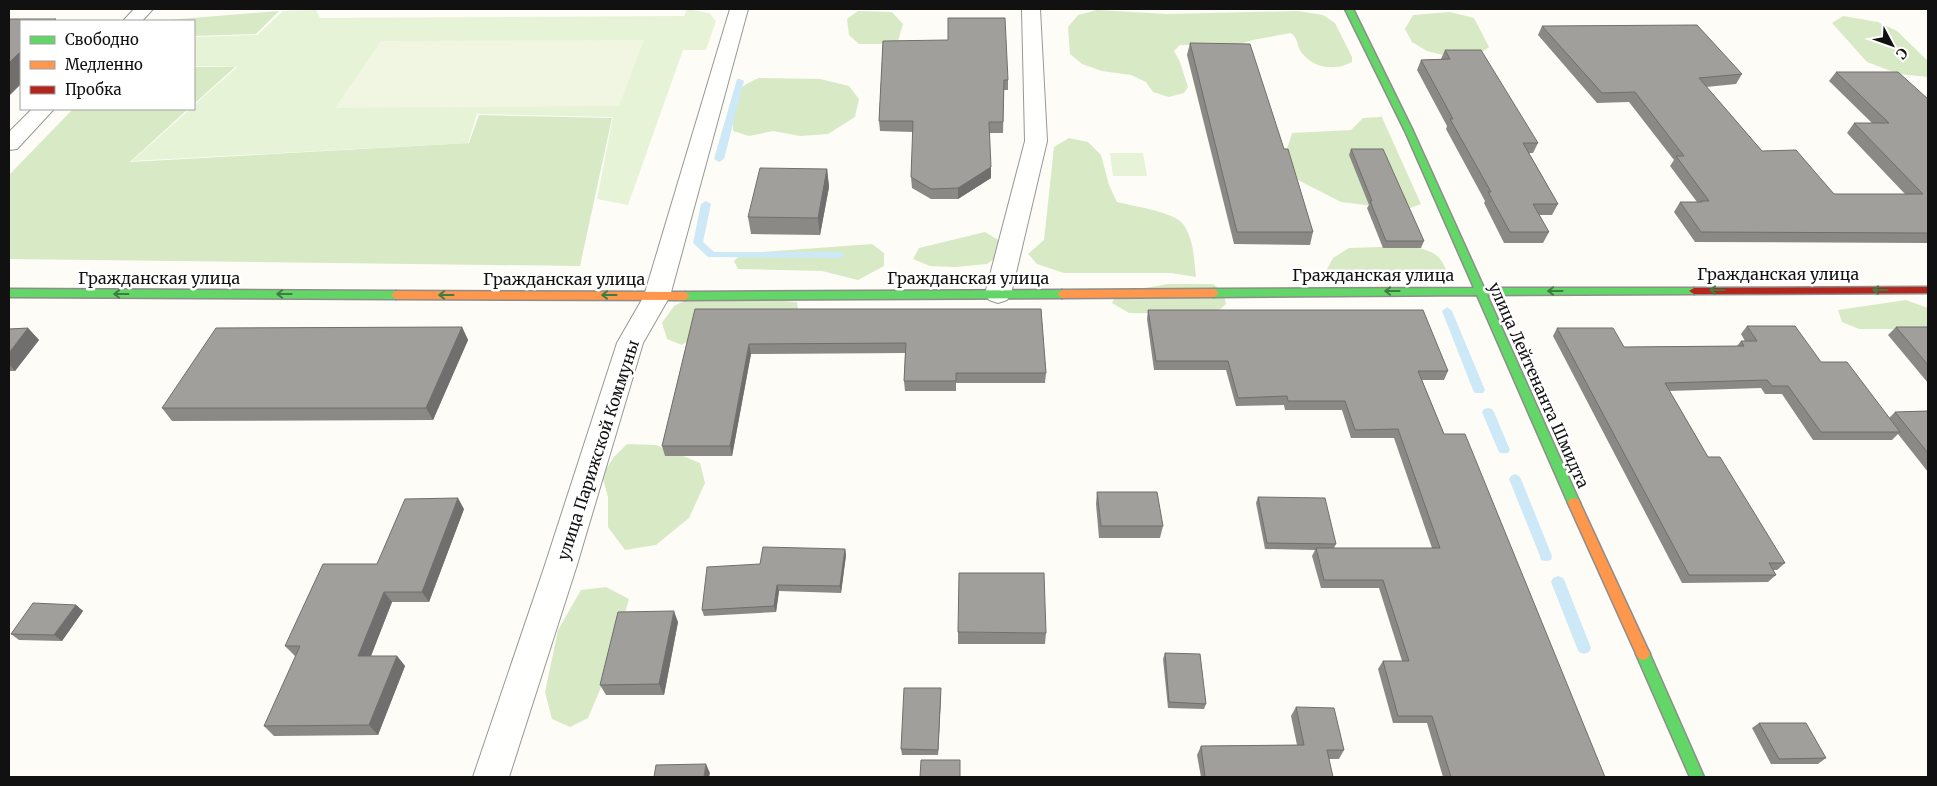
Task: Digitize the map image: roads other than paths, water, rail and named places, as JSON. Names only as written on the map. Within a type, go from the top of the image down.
[{"type":"street","points":[[133,20],[144,9]]},
{"type":"street","name":"улица Парижской Коммуны","points":[[491,777],[560,568],[630,343],[657,296],[740,9]]},
{"type":"street","points":[[998,294],[1036,141],[1031,9]]},
{"type":"street","name":"улица Лейтенанта Шмидта","points":[[1348,9],[1378,64],[1697,777]]},
{"type":"street","points":[[9,144],[43,110]]},
{"type":"street","name":"Гражданская улица","points":[[9,293],[657,296],[1928,290]]},
{"type":"waterway","points":[[719,159],[740,81]]},
{"type":"waterway","points":[[706,204],[698,243],[712,255],[840,255]]},
{"type":"waterway","points":[[1447,311],[1479,390]]},
{"type":"waterway","points":[[1488,412],[1504,450]]},
{"type":"waterway","points":[[1515,479],[1546,556]]},
{"type":"waterway","points":[[1558,582],[1584,648]]}]
